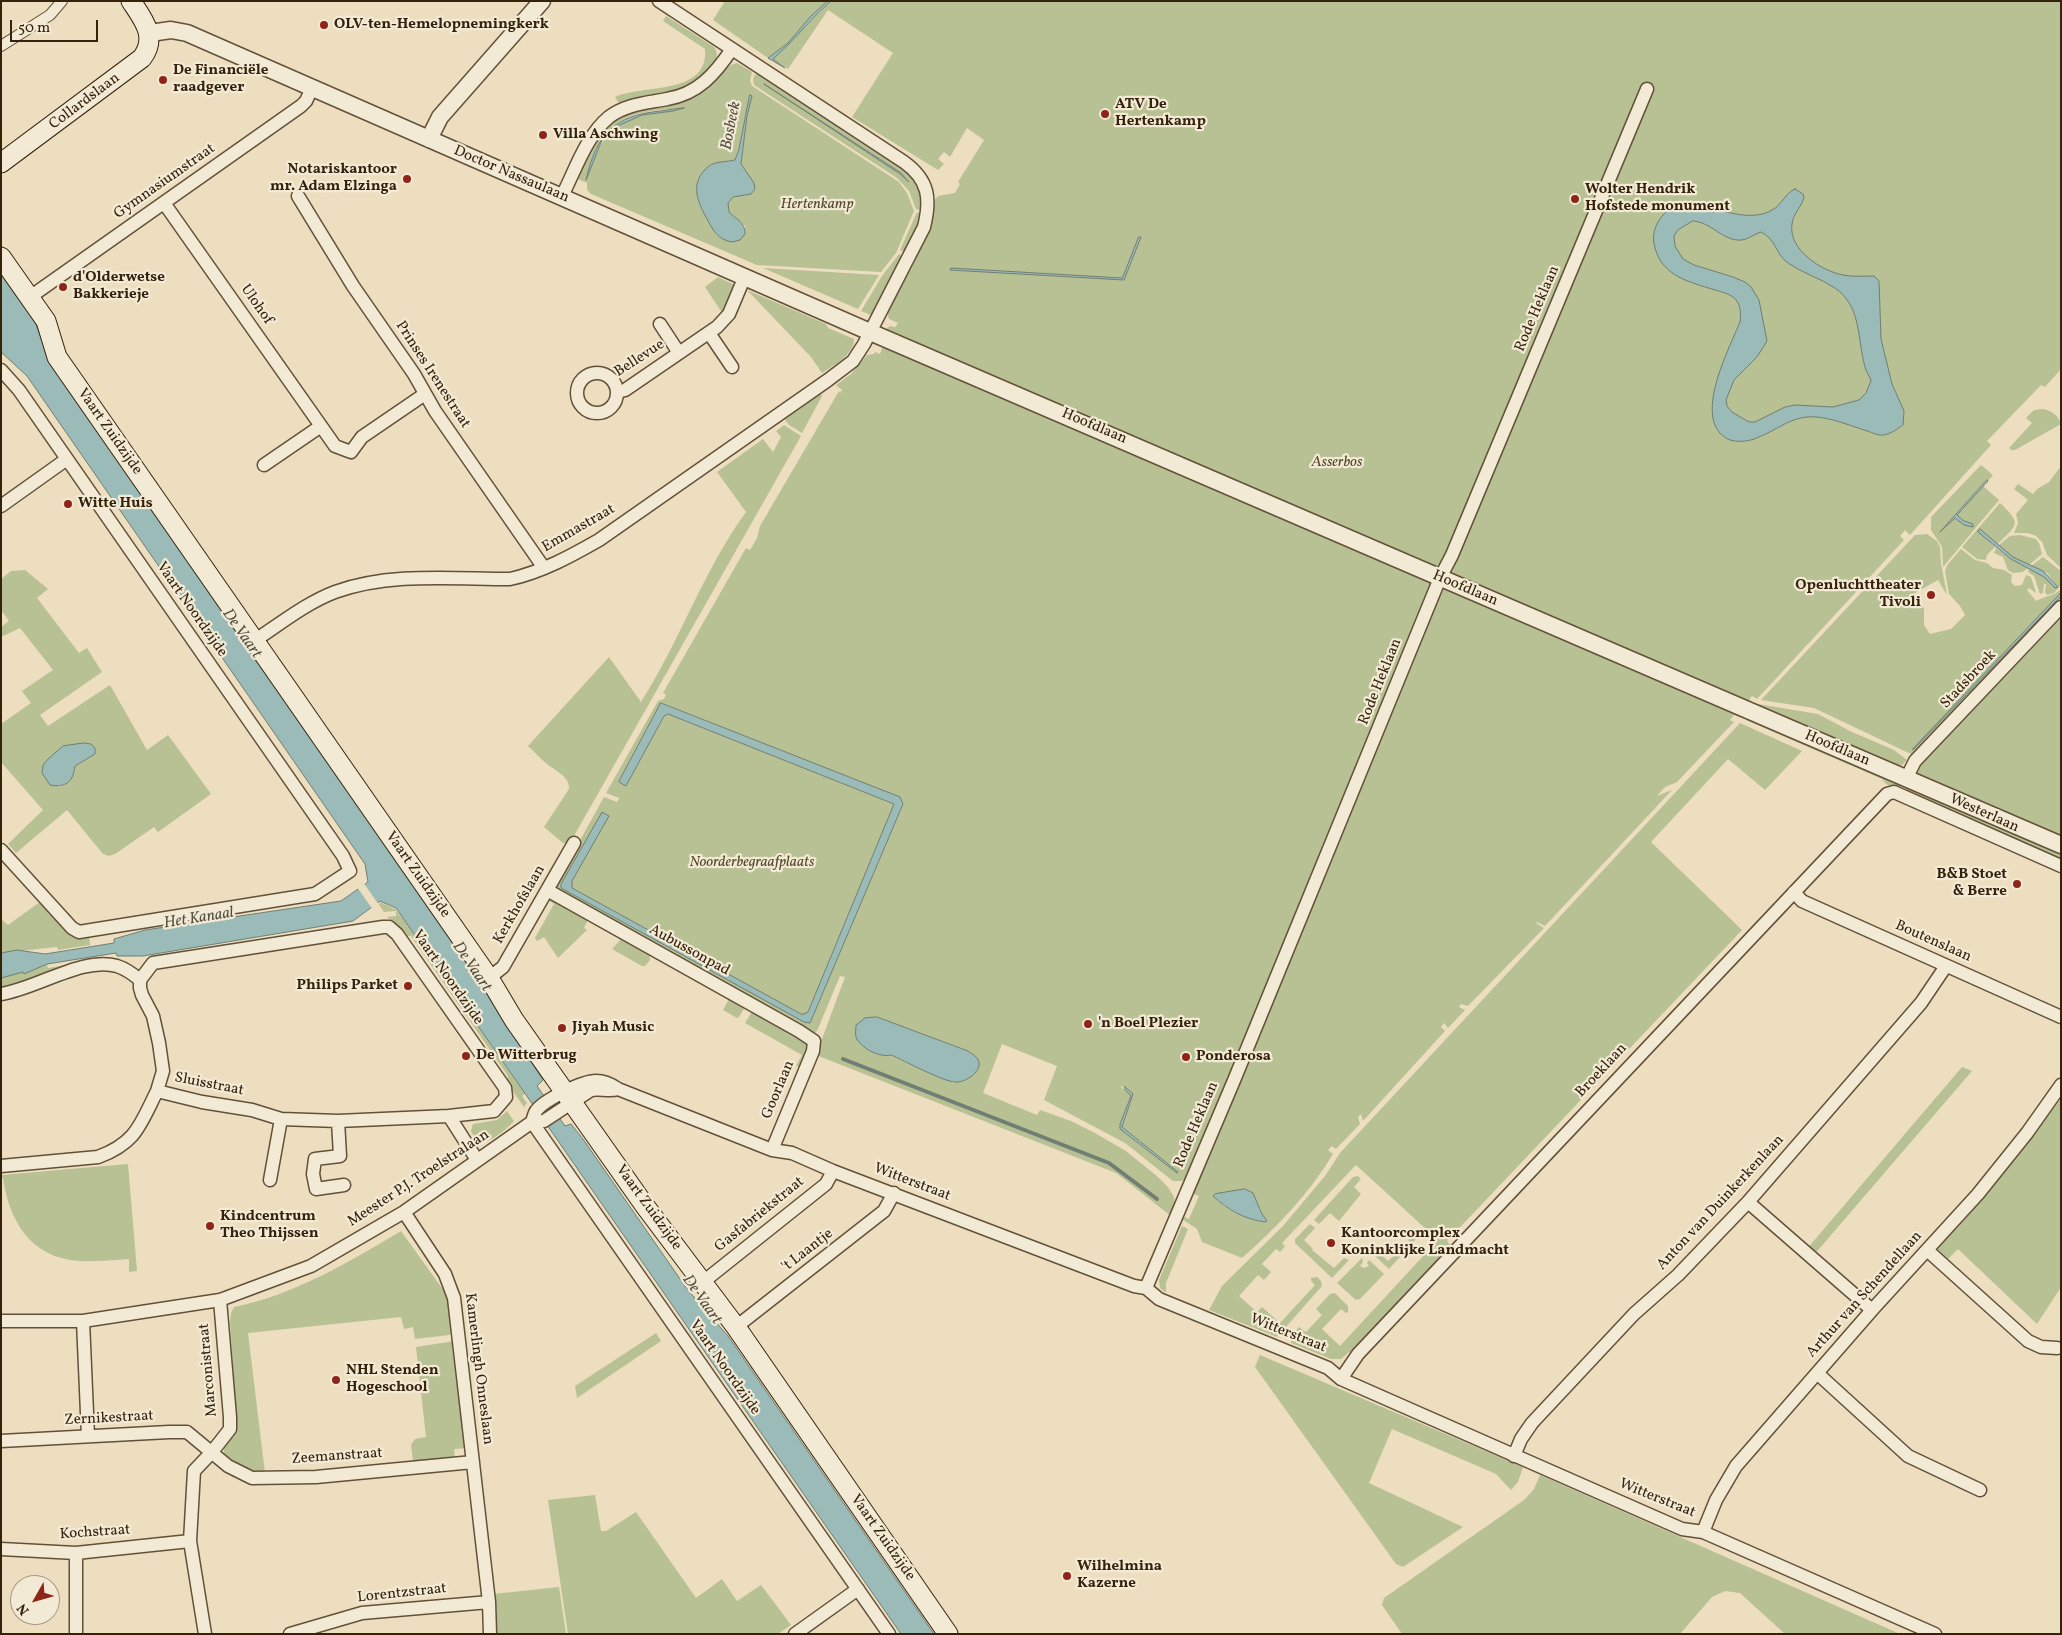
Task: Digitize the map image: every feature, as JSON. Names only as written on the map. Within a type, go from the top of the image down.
[{"type":"main road","points":[[131,1],[150,33]]},
{"type":"main road","name":"Collardslaan","points":[[3,164],[139,62],[148,47],[150,33]]},
{"type":"main road","name":"Vaart Zuidzijde","points":[[2,254],[46,320],[57,357],[489,978],[514,1020],[645,1206],[703,1282],[741,1324],[948,1634]]},
{"type":"street","points":[[1,46],[50,15],[62,1]]},
{"type":"street","points":[[429,139],[440,117],[542,1]]},
{"type":"street","points":[[659,1],[904,162],[921,178],[928,194],[924,226],[870,332]]},
{"type":"street","name":"Doctor Nassaulaan","points":[[150,33],[171,30],[183,32],[870,332]]},
{"type":"street","points":[[562,196],[591,139],[604,122],[616,113],[629,107],[675,98],[693,91],[712,77],[732,49]]},
{"type":"street","name":"Gymnasiumstraat","points":[[30,297],[301,106],[306,101],[312,88]]},
{"type":"street","name":"Rode Heklaan","points":[[1146,1288],[1241,1064],[1440,578],[1452,555],[1647,89]]},
{"type":"street","name":"Prinses Irenestraat","points":[[298,196],[353,286],[409,366],[435,411],[544,568]]},
{"type":"street","name":"Ulohof","points":[[164,203],[335,446],[351,452],[362,437],[425,394]]},
{"type":"street","name":"Bellevue","points":[[618,392],[717,328],[728,314],[745,276]]},
{"type":"street","name":"Bellevue","points":[[660,324],[679,353]]},
{"type":"street","name":"Emmastraat","points":[[254,641],[310,604],[334,592],[358,584],[406,578],[510,579],[525,576],[560,562],[599,540],[828,380],[853,361],[870,332]]},
{"type":"street","name":"Hoofdlaan","points":[[870,332],[2061,845]]},
{"type":"street","points":[[709,333],[732,367]]},
{"type":"street","name":"Vaart Noordzijde","points":[[1,370],[19,390],[68,459],[343,856],[350,871],[315,894],[84,932],[75,931],[6,865]]},
{"type":"street","points":[[264,465],[321,426]]},
{"type":"street","points":[[1,506],[68,459]]},
{"type":"street","name":"Stadsbroek","points":[[1906,779],[1915,761],[2061,607]]},
{"type":"street","name":"Westerlaan","points":[[1894,792],[2061,866]]},
{"type":"street","name":"Broeklaan","points":[[1341,1379],[1358,1354],[1887,794],[1894,792]]},
{"type":"street","name":"Kerkhofslaan","points":[[489,978],[503,967],[508,960],[574,843]]},
{"type":"street","points":[[1,850],[6,865]]},
{"type":"street","name":"Aubussonpad","points":[[547,890],[800,1031],[814,1042]]},
{"type":"street","name":"Boutenslaan","points":[[1794,892],[1802,901],[2061,1017]]},
{"type":"street","name":"Vaart Noordzijde","points":[[140,980],[153,963],[389,927],[397,934],[427,976],[507,1094],[494,1110],[449,1116]]},
{"type":"street","points":[[1,994],[15,992],[69,971],[99,964],[116,966],[126,970],[140,980]]},
{"type":"street","name":"Anton van Duinkerkenlaan","points":[[1514,1456],[1521,1439],[1532,1423],[1634,1314],[1678,1275],[1748,1202],[1908,1018],[1946,966]]},
{"type":"street","name":"Sluisstraat","points":[[140,980],[142,995],[153,1016],[159,1043],[163,1071],[157,1091],[202,1102],[252,1110],[281,1119],[338,1120],[449,1116]]},
{"type":"street","name":"Goorlaan","points":[[772,1150],[813,1051],[814,1042]]},
{"type":"street","name":"Arthur van Schendellaan","points":[[1704,1532],[1716,1500],[1736,1466],[1872,1310],[1978,1194],[2023,1138],[2061,1085]]},
{"type":"street","name":"Witterstraat","points":[[569,1097],[597,1089],[610,1092],[618,1089],[772,1150],[792,1153],[1134,1286],[1146,1288],[1159,1298],[1328,1368],[1341,1379],[1514,1456],[1682,1529],[1704,1532],[1935,1634]]},
{"type":"street","points":[[1,1166],[98,1157],[112,1152],[122,1147],[136,1133],[157,1091]]},
{"type":"street","name":"Meester P.J. Troelstralaan","points":[[537,1118],[548,1102],[569,1097]]},
{"type":"street","name":"Meester P.J. Troelstralaan","points":[[1,1321],[83,1320],[220,1300],[311,1266],[404,1212],[537,1118],[556,1113],[569,1097]]},
{"type":"street","points":[[449,1116],[477,1160]]},
{"type":"street","name":"Vaart Noordzijde","points":[[537,1118],[889,1634]]},
{"type":"street","points":[[270,1180],[281,1119]]},
{"type":"street","points":[[338,1120],[340,1156],[315,1159],[313,1174],[316,1189],[344,1186]]},
{"type":"street","name":"Gasfabriekstraat","points":[[703,1282],[826,1184],[832,1170]]},
{"type":"street","name":"'t Laantje","points":[[741,1324],[884,1211],[894,1193]]},
{"type":"street","points":[[1748,1202],[1872,1310]]},
{"type":"street","name":"Kamerlingh Onneslaan","points":[[404,1212],[445,1274],[454,1298],[489,1602],[490,1634]]},
{"type":"street","points":[[1927,1250],[2028,1342],[2041,1347],[2057,1348]]},
{"type":"street","name":"Marconistraat","points":[[205,1634],[190,1541],[194,1471],[230,1429],[220,1300]]},
{"type":"street","points":[[83,1320],[88,1436]]},
{"type":"street","points":[[1816,1373],[1908,1456],[1980,1490]]},
{"type":"street","name":"Zernikestraat","points":[[1,1440],[187,1432],[212,1452]]},
{"type":"street","name":"Zeemanstraat","points":[[212,1452],[228,1466],[252,1478],[342,1475],[473,1462]]},
{"type":"street","name":"Kochstraat","points":[[1,1549],[76,1553],[190,1541]]},
{"type":"street","points":[[76,1553],[76,1634]]},
{"type":"street","points":[[795,1634],[858,1589]]},
{"type":"street","name":"Lorentzstraat","points":[[290,1634],[362,1613],[489,1602]]},
{"type":"green space","name":"Asserbos","points":[[725,1],[2061,1],[2061,369],[2045,387],[2041,385],[1987,441],[1991,445],[1910,535],[1905,530],[1900,536],[1904,540],[1757,699],[1752,696],[1749,700],[1752,702],[1740,717],[1734,715],[1730,720],[1734,722],[1677,782],[1665,787],[1657,796],[1672,790],[1545,926],[1536,923],[1544,928],[1468,1006],[1461,1004],[1459,1007],[1465,1010],[1448,1028],[1444,1023],[1441,1027],[1445,1031],[1363,1121],[1361,1114],[1358,1117],[1360,1124],[1336,1149],[1332,1146],[1328,1150],[1333,1154],[1303,1197],[1242,1258],[1202,1242],[1197,1229],[1182,1219],[1182,1216],[1189,1219],[1199,1196],[1191,1193],[1187,1177],[1182,1181],[1173,1181],[1125,1143],[1044,1100],[1057,1066],[1002,1044],[983,1093],[1037,1115],[1040,1110],[1071,1121],[1126,1151],[1168,1187],[1174,1197],[1175,1206],[1171,1216],[1116,1173],[816,1055],[845,977],[840,976],[817,1031],[812,1035],[553,889],[604,797],[617,802],[619,798],[606,793],[658,701],[664,699],[666,694],[663,693],[746,548],[750,550],[757,538],[760,526],[839,391],[840,393],[842,390],[836,385],[851,374],[867,355],[874,354],[875,352],[880,354],[888,331],[887,328],[890,326],[895,327],[898,323],[889,319],[887,310],[906,273],[910,271],[916,259],[933,202],[938,196],[955,193],[960,184],[958,182],[984,140],[967,128],[950,157],[944,152],[938,159],[944,164],[938,170],[852,117],[893,53],[828,10],[788,69],[773,59],[829,3],[827,2],[810,17],[788,43],[768,58],[713,20]],"holes":[[[662,703],[899,797],[903,804],[810,1023],[561,888],[561,886],[572,881],[572,888],[804,1014],[808,1012],[894,804],[668,714],[664,716],[626,786],[619,782]],[[877,1017],[968,1051],[976,1057],[954,1083],[890,1055],[865,1018]],[[1120,1086],[1126,1088],[1133,1096],[1122,1127],[1177,1173],[1125,1133],[1120,1124],[1131,1096]],[[1237,1191],[1260,1208],[1265,1222],[1250,1219],[1230,1210],[1213,1196],[1215,1194]]]},
{"type":"green space","points":[[666,16],[714,47],[717,55],[714,63],[703,78],[687,88],[670,95],[667,92],[623,101],[621,106],[615,97],[627,93],[672,86],[696,74],[703,64],[705,49],[663,21]]},
{"type":"green space","name":"Hertenkamp","points":[[737,63],[752,72],[750,81],[752,86],[899,182],[907,193],[914,211],[896,253],[881,272],[757,265],[591,194],[587,190],[587,183],[575,178],[600,132],[620,115],[670,103],[724,67],[726,69]],"holes":[[[750,95],[741,164],[755,187],[751,194],[733,198],[728,203],[729,212],[745,226],[745,234],[736,241],[720,237],[699,204],[698,179],[710,165],[735,160]],[[684,108],[668,112],[642,114],[620,123],[599,148],[586,181],[588,169],[597,147],[610,129],[619,122],[641,113]]]},
{"type":"green space","points":[[759,72],[902,166],[918,186],[922,211],[916,209],[909,191],[897,178],[754,85],[753,80]],"holes":[[[764,85],[901,173],[909,182],[900,174]]]},
{"type":"green space","points":[[917,212],[922,215],[905,252],[900,250]]},
{"type":"green space","points":[[899,254],[903,257],[873,314],[861,311],[882,276]]},
{"type":"green space","points":[[763,268],[879,275],[858,309]]},
{"type":"green space","points":[[718,277],[735,285],[723,314],[705,287]]},
{"type":"green space","points":[[747,290],[826,324],[828,328],[854,339],[851,350],[843,359],[822,373],[811,357]]},
{"type":"green space","points":[[820,392],[822,396],[802,433],[789,425],[783,417]]},
{"type":"green space","points":[[2043,409],[2054,414],[2061,424],[2015,450],[2011,450],[2009,448],[2032,423],[2026,418],[2034,410]]},
{"type":"green space","points":[[784,425],[801,436],[570,843],[563,843],[544,827],[569,789],[569,784],[565,777],[543,761],[528,746],[609,657],[641,702],[668,655],[717,558],[746,512],[717,472],[763,439],[773,452],[781,437],[776,431]]},
{"type":"green space","points":[[1981,465],[1993,475],[1988,481],[1986,480],[1940,532],[1955,518],[1964,525],[1973,527],[1973,524],[1964,521],[1957,515],[1983,486],[1999,500],[1943,567],[1942,547],[1931,530],[1931,517]]},
{"type":"green space","points":[[2061,466],[2061,568],[2047,555],[2042,542],[2036,536],[2028,533],[2014,533],[2018,523],[2016,514],[2028,500],[2014,489],[2018,484],[2033,494],[2037,489],[2049,482]]},
{"type":"green space","points":[[2000,503],[2012,516],[2015,524],[1997,545],[1978,531],[1995,547],[1987,555],[1986,560],[1977,559],[1962,547]]},
{"type":"green space","points":[[1927,534],[1937,541],[1940,547],[1947,595],[1938,580],[1915,593],[1924,609],[1924,625],[1930,634],[1951,629],[1965,615],[1949,594],[1945,571],[1948,564],[1961,549],[1975,560],[1987,563],[1993,568],[2004,570],[2012,575],[2011,582],[2015,586],[2022,585],[2026,575],[2031,577],[2036,593],[2029,588],[2027,590],[2036,601],[2061,589],[2061,593],[1913,750],[2061,596],[2061,603],[1913,755],[1814,708],[1761,700],[1915,535]]},
{"type":"green space","points":[[2020,535],[2036,539],[2039,543],[2042,554],[2029,565],[2013,557],[1998,546],[2010,536]]},
{"type":"green space","points":[[1996,548],[2028,568],[2023,572],[2013,573],[2008,570],[2003,557],[1994,553]]},
{"type":"green space","points":[[2043,557],[2061,571],[2061,585],[2054,593],[2047,595],[2045,592],[2046,584],[2044,584],[2043,593],[2040,594],[2034,576],[2028,572],[2029,569],[2037,572],[2055,588],[2058,587],[2047,573],[2031,566]]},
{"type":"green space","points":[[25,570],[48,589],[37,598],[79,653],[87,648],[102,672],[40,715],[48,726],[110,685],[147,750],[168,735],[211,794],[158,832],[154,827],[115,854],[109,856],[103,854],[67,810],[16,853],[8,844],[43,810],[1,762],[1,724],[31,703],[22,691],[53,670],[20,628],[1,637],[1,627],[9,621],[1,610],[1,579],[11,571]],"holes":[[[63,746],[95,754],[75,766],[70,780],[63,786],[59,787],[42,773],[43,765]]]},
{"type":"green space","points":[[2061,612],[2061,839],[1915,774],[1915,767]]},
{"type":"green space","points":[[1758,704],[1818,714],[1852,732],[1894,750],[1907,760],[1902,765],[1895,766],[1756,707]]},
{"type":"green space","points":[[1746,716],[1901,784],[1900,787],[1897,789],[1886,784],[1882,779],[1746,720]]},
{"type":"green space","points":[[1740,723],[1802,751],[1765,790],[1728,759],[1651,842],[1742,930],[1447,1241],[1453,1248],[1353,1355],[1349,1352],[1341,1359],[1331,1359],[1291,1343],[1291,1337],[1299,1327],[1306,1332],[1322,1315],[1316,1309],[1330,1294],[1335,1293],[1348,1306],[1348,1312],[1346,1313],[1341,1309],[1322,1329],[1340,1346],[1438,1240],[1356,1165],[1282,1243],[1285,1246],[1280,1252],[1276,1249],[1262,1264],[1271,1272],[1264,1280],[1258,1275],[1239,1296],[1257,1312],[1262,1307],[1280,1323],[1315,1285],[1311,1278],[1317,1277],[1321,1281],[1322,1286],[1277,1337],[1209,1310],[1222,1286],[1283,1226],[1325,1176],[1340,1153]]},
{"type":"green space","points":[[1906,787],[2061,852],[2061,861],[1906,792]]},
{"type":"green space","points":[[556,898],[589,917],[584,928],[587,930],[558,958],[544,937],[537,941],[535,938],[554,904],[546,899]]},
{"type":"green space","points":[[40,902],[72,935],[89,935],[90,945],[58,950],[57,947],[1,953],[1,919],[8,925]]},
{"type":"green space","points":[[380,902],[395,909],[404,920],[525,1094],[522,1096],[527,1103],[524,1107],[507,1083],[508,1076],[411,936],[403,936],[395,924],[387,917],[396,916],[396,911],[384,912],[379,905]]},
{"type":"green space","points":[[624,936],[649,951],[650,960],[645,966],[612,949]]},
{"type":"green space","points":[[94,960],[14,987],[1,988],[1,978],[47,964],[48,968]]},
{"type":"green space","points":[[728,995],[745,1007],[737,1018],[723,1010],[728,1001]]},
{"type":"green space","points":[[753,1010],[809,1042],[802,1068],[796,1066],[802,1055],[745,1023]]},
{"type":"green space","points":[[1962,1067],[1972,1071],[1813,1256],[1806,1250]]},
{"type":"green space","points":[[2061,1099],[2061,1287],[2037,1324],[1958,1249],[1947,1260],[1936,1249],[2000,1176]]},
{"type":"green space","points":[[507,1111],[514,1121],[503,1131],[488,1141],[483,1142],[475,1138],[471,1131],[473,1124],[497,1120]]},
{"type":"green space","points":[[128,1164],[137,1271],[129,1272],[129,1259],[79,1261],[48,1253],[35,1245],[17,1222],[6,1194],[3,1178],[1,1178],[1,1175]]},
{"type":"green space","points":[[1358,1176],[1361,1179],[1354,1187],[1361,1194],[1339,1221],[1330,1213],[1319,1224],[1314,1220],[1353,1177]]},
{"type":"green space","points":[[1310,1224],[1315,1228],[1304,1240],[1312,1250],[1334,1268],[1344,1258],[1349,1260],[1332,1278],[1295,1243],[1295,1239]]},
{"type":"green space","points":[[1182,1226],[1188,1229],[1166,1283],[1166,1293],[1160,1288],[1159,1280]]},
{"type":"green space","points":[[401,1231],[449,1298],[454,1331],[449,1335],[415,1339],[413,1327],[404,1329],[401,1317],[248,1333],[265,1473],[248,1470],[233,1462],[224,1454],[224,1446],[234,1436],[237,1426],[230,1322],[234,1307],[256,1302],[299,1286],[341,1266]]},
{"type":"green space","points":[[1417,1231],[1419,1236],[1389,1269],[1373,1254],[1378,1252],[1388,1261],[1410,1242],[1408,1240]]},
{"type":"green space","points":[[1362,1258],[1363,1262],[1360,1266],[1364,1268],[1369,1266],[1367,1263],[1369,1260],[1384,1274],[1360,1299],[1356,1300],[1337,1283]]},
{"type":"green space","points":[[656,1333],[661,1341],[577,1398],[575,1386]]},
{"type":"green space","points":[[455,1341],[467,1448],[454,1449],[455,1460],[415,1463],[413,1461],[411,1445],[415,1439],[426,1437],[416,1347]]},
{"type":"green space","points":[[1260,1355],[1523,1467],[1518,1482],[1511,1490],[1496,1474],[1392,1429],[1369,1483],[1463,1527],[1403,1567],[1396,1564],[1255,1367]]},
{"type":"green space","points":[[1540,1475],[1900,1634],[1785,1634],[1740,1593],[1725,1591],[1712,1597],[1680,1634],[1402,1634],[1382,1605],[1384,1598],[1524,1500],[1534,1489]]},
{"type":"green space","points":[[595,1495],[601,1531],[606,1531],[636,1512],[696,1598],[722,1579],[737,1601],[761,1585],[791,1625],[778,1634],[568,1634],[548,1500]]},
{"type":"green space","points":[[559,1587],[566,1634],[496,1634],[494,1594]]},
{"type":"water","points":[[828,1],[831,1],[773,59],[785,68],[768,58],[788,43],[810,17]]},
{"type":"water","points":[[764,84],[901,173],[909,182],[900,174]]},
{"type":"water","points":[[750,95],[752,96],[747,116],[741,164],[754,183],[755,189],[751,194],[733,197],[728,203],[729,212],[740,222],[745,230],[745,234],[740,240],[732,242],[720,237],[711,227],[698,199],[697,185],[703,172],[712,164],[735,160]]},
{"type":"water","points":[[684,108],[642,115],[613,128],[602,140],[586,180],[595,151],[602,139],[610,130],[619,123],[645,113]]},
{"type":"water","points":[[1795,189],[1803,194],[1804,197],[1792,224],[1795,242],[1801,251],[1817,264],[1835,273],[1851,276],[1874,276],[1879,281],[1881,339],[1892,384],[1904,411],[1903,425],[1889,434],[1879,435],[1834,420],[1808,417],[1793,420],[1755,439],[1736,441],[1727,439],[1715,426],[1712,412],[1713,397],[1722,364],[1740,322],[1739,305],[1736,299],[1729,294],[1687,281],[1664,266],[1655,248],[1654,230],[1666,212],[1681,202],[1689,201],[1731,213],[1753,215],[1763,214],[1772,210]],"holes":[[[1693,221],[1700,222],[1735,240],[1742,240],[1761,232],[1770,239],[1788,263],[1829,284],[1844,296],[1854,314],[1865,367],[1871,381],[1866,393],[1859,400],[1833,407],[1795,405],[1785,407],[1755,422],[1749,422],[1732,412],[1727,406],[1726,400],[1734,380],[1757,357],[1767,341],[1759,300],[1751,287],[1733,277],[1694,265],[1683,259],[1675,246],[1674,236],[1678,230]]]},
{"type":"water","points":[[1139,237],[1141,237],[1124,280],[950,270],[951,268],[1122,278]]},
{"type":"water","name":"De Vaart","points":[[1,272],[34,319],[50,362],[486,984],[502,1017],[543,1080],[537,1086],[565,1126],[571,1124],[583,1139],[687,1289],[728,1336],[934,1634],[901,1634],[396,908],[380,901],[353,921],[143,956],[117,956],[116,953],[47,964],[24,974],[23,972],[1,978],[1,953],[17,950],[45,954],[114,943],[114,939],[145,930],[341,901],[368,882],[365,864],[27,376],[1,352]]},
{"type":"water","points":[[1987,480],[1957,515],[1964,521],[1973,524],[1973,527],[1964,525],[1955,518],[1940,532]]},
{"type":"water","points":[[1980,529],[2013,557],[2043,571],[2058,587],[2055,588],[2044,577],[2011,559],[1978,532]]},
{"type":"water","points":[[2061,593],[2061,596],[1913,750],[1913,749]]},
{"type":"water","points":[[661,703],[900,797],[903,804],[810,1023],[804,1022],[561,888],[561,884],[602,812],[609,816],[572,881],[572,888],[801,1014],[808,1012],[894,804],[668,714],[664,716],[626,786],[619,782]]},
{"type":"water","points":[[91,744],[95,748],[95,754],[75,766],[68,783],[60,786],[50,785],[42,773],[43,765],[63,746]]},
{"type":"water","points":[[877,1017],[968,1051],[979,1062],[977,1070],[967,1079],[955,1082],[933,1075],[891,1055],[876,1054],[858,1041],[856,1025],[865,1018]]},
{"type":"water","points":[[1125,1087],[1133,1094],[1122,1127],[1177,1173],[1120,1129],[1120,1124],[1131,1096],[1125,1090]]},
{"type":"water","points":[[1245,1189],[1253,1193],[1267,1221],[1257,1221],[1243,1216],[1224,1206],[1213,1196],[1215,1194]]},
{"type":"pier","points":[[363,882],[379,905],[373,910],[357,887]]},
{"type":"waterway","points":[[843,1059],[1109,1163],[1157,1199]]},
{"type":"place","name":"OLV-ten-Hemelopnemingkerk","points":[[324,25]]},
{"type":"place","name":"De Financiële raadgever","points":[[163,80]]},
{"type":"place","name":"ATV De Hertenkamp","points":[[1105,114]]},
{"type":"place","name":"Villa Aschwing","points":[[543,135]]},
{"type":"place","name":"Notariskantoor mr. Adam Elzinga","points":[[407,179]]},
{"type":"place","name":"Wolter Hendrik Hofstede monument","points":[[1575,199]]},
{"type":"place","name":"d'Olderwetse Bakkerieje","points":[[63,287]]},
{"type":"place","name":"Witte Huis","points":[[68,504]]},
{"type":"place","name":"Openluchttheater Tivoli","points":[[1931,595]]},
{"type":"place","name":"B&B Stoet & Berre","points":[[2017,884]]},
{"type":"place","name":"Philips Parket","points":[[408,986]]},
{"type":"place","name":"'n Boel Plezier","points":[[1088,1024]]},
{"type":"place","name":"Jiyah Music","points":[[562,1028]]},
{"type":"place","name":"De Witterbrug","points":[[466,1056]]},
{"type":"place","name":"Ponderosa","points":[[1186,1057]]},
{"type":"place","name":"Kindcentrum Theo Thijssen","points":[[210,1226]]},
{"type":"place","name":"Kantoorcomplex Koninklijke Landmacht","points":[[1331,1243]]},
{"type":"place","name":"NHL Stenden Hogeschool","points":[[336,1380]]},
{"type":"place","name":"Wilhelmina Kazerne","points":[[1067,1576]]},
{"type":"water label","name":"Bosbeek","points":[[732,126]]},
{"type":"water label","name":"Het Kanaal","points":[[199,919]]},
{"type":"park label","name":"Noorderbegraafplaats","points":[[752,863]]}]
